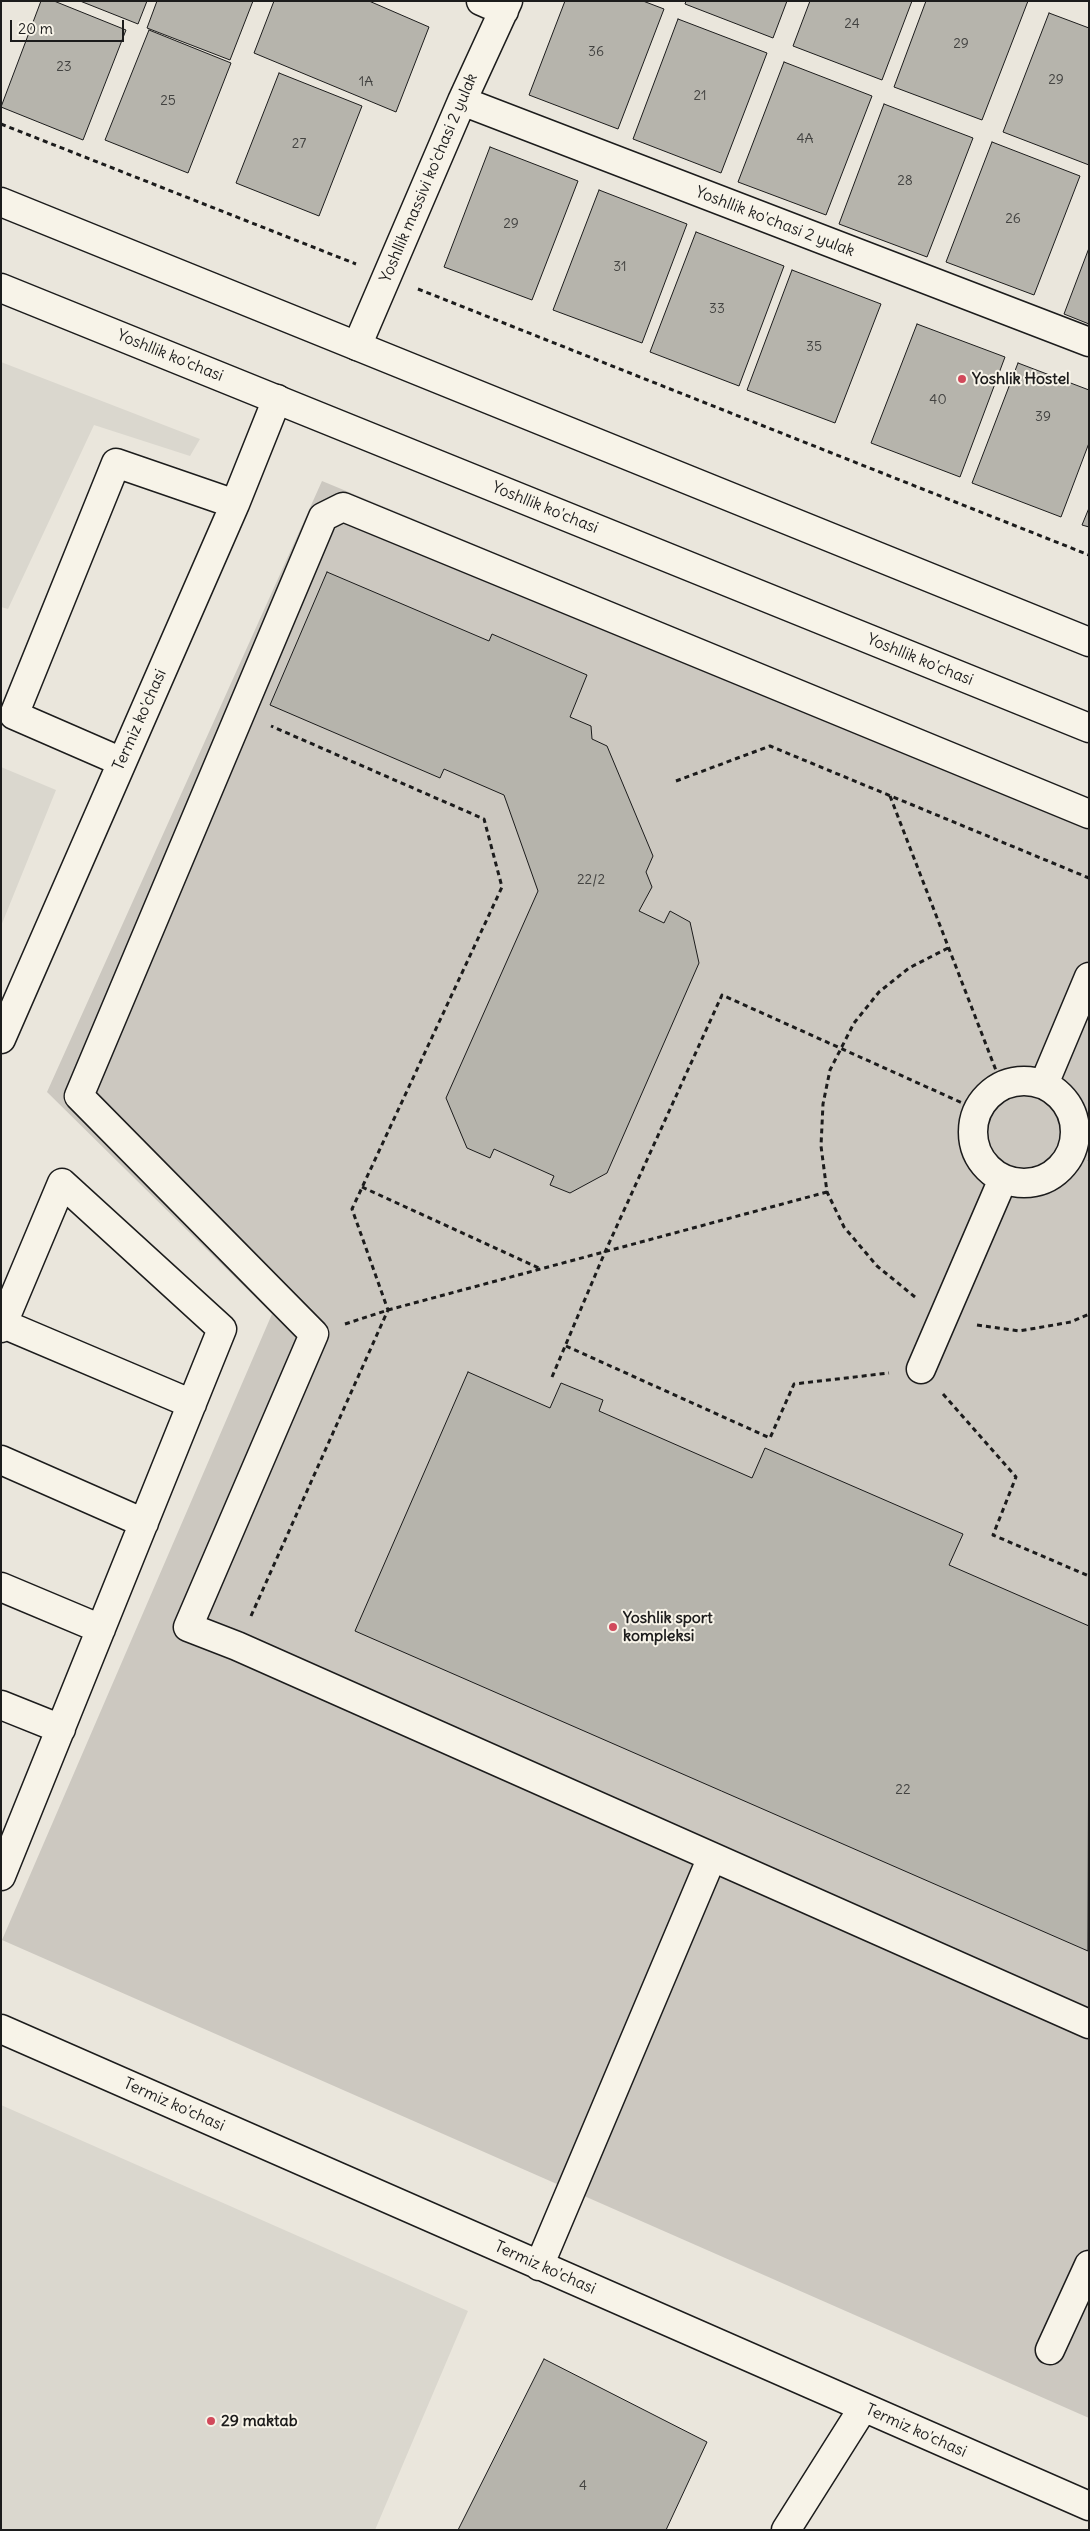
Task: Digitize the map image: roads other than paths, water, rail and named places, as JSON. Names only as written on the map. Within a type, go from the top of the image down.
[{"type":"street","name":"Yoshllik massivi ko'chasi 2 yulak","points":[[357,346],[462,101],[498,4]]},
{"type":"street","name":"Yoshllik ko'chasi 2 yulak","points":[[462,101],[1089,342]]},
{"type":"street","points":[[1,202],[1089,642]]},
{"type":"street","name":"Yoshllik ko'chasi","points":[[1,288],[1089,728]]},
{"type":"street","name":"Termiz ko'chasi","points":[[1,1039],[8,1001],[122,762],[235,504],[277,399]]},
{"type":"street","points":[[122,762],[14,715],[116,463],[235,504]]},
{"type":"street","points":[[1089,814],[343,507],[323,517],[80,1096],[314,1334],[188,1627],[237,1646],[1089,2024]]},
{"type":"street","points":[[1044,1084],[1089,977]]},
{"type":"street","points":[[1026,1080],[1044,1084],[1058,1092],[1068,1105],[1080,1110],[1076,1136],[1080,1156],[1051,1176],[1035,1182],[1019,1183],[1003,1179],[989,1169],[978,1155],[973,1138],[974,1120],[978,1110],[993,1091],[1008,1082],[1026,1080]]},
{"type":"street","points":[[921,1369],[1003,1179]]},
{"type":"street","points":[[1,1876],[10,1831],[61,1729],[101,1629],[192,1404],[222,1329],[62,1183],[2,1325],[192,1404]]},
{"type":"street","points":[[1,1460],[144,1523]]},
{"type":"street","points":[[1,1588],[101,1629]]},
{"type":"street","points":[[1,1705],[61,1729]]},
{"type":"street","points":[[539,2266],[712,1857]]},
{"type":"street","name":"Termiz ko'chasi","points":[[1,2029],[1089,2506]]},
{"type":"street","points":[[1050,2350],[1089,2265]]},
{"type":"street","points":[[786,2530],[864,2408]]},
{"type":"place","name":"Yoshlik Hostel","points":[[962,379]]},
{"type":"place","name":"Yoshlik sport kompleksi","points":[[613,1627]]},
{"type":"place","name":"29 maktab","points":[[211,2421]]}]
